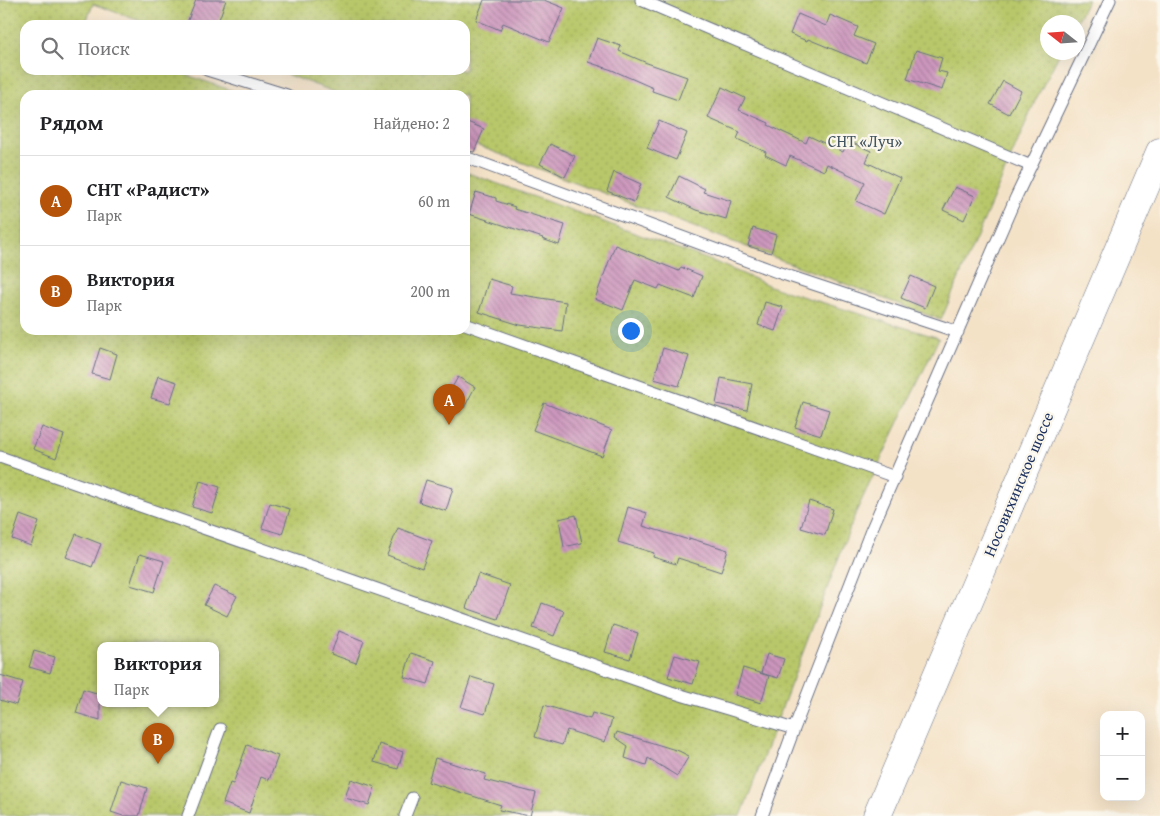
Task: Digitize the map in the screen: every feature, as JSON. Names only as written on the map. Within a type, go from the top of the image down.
[{"type":"main road","name":"Носовихинское шоссе","points":[[877,816],[1160,152]]},
{"type":"lane","points":[[641,0],[1031,166]]},
{"type":"lane","points":[[762,816],[870,533],[1016,197],[1110,0]]},
{"type":"lane","points":[[223,75],[271,90]]},
{"type":"lane","points":[[470,159],[777,272],[958,332]]},
{"type":"lane","points":[[470,326],[895,477]]},
{"type":"lane","points":[[0,457],[671,692],[794,729]]},
{"type":"lane","points":[[188,816],[220,729]]},
{"type":"lane","points":[[405,816],[412,798]]},
{"type":"green space","name":"СНТ «Луч»","points":[[0,0],[1088,0],[1080,15],[1040,15],[1040,60],[1056,60],[1036,99],[941,320],[470,143],[470,90],[329,90],[288,75],[470,75],[470,20],[137,20],[93,4],[87,20],[20,20],[20,75],[187,75],[230,90],[20,90],[20,335],[470,335],[470,174],[715,262],[775,288],[939,338],[856,512],[741,816],[0,816]]},
{"type":"building","points":[[196,0],[226,0],[219,20],[188,20]]},
{"type":"building","points":[[484,0],[544,0],[564,8],[549,42],[503,23],[500,30],[476,20]]},
{"type":"building","points":[[798,14],[826,26],[830,15],[858,27],[854,36],[874,44],[866,63],[808,39],[807,41],[790,34]]},
{"type":"building","points":[[597,38],[621,46],[619,51],[687,77],[678,100],[652,91],[653,88],[612,70],[588,62]]},
{"type":"building","points":[[916,50],[942,58],[938,71],[947,73],[942,90],[907,79]]},
{"type":"building","points":[[1003,81],[1021,91],[1009,114],[990,104]]},
{"type":"building","points":[[722,87],[745,98],[739,110],[769,123],[768,125],[806,143],[809,136],[843,152],[848,141],[871,151],[866,162],[900,178],[884,214],[856,201],[865,182],[827,164],[824,171],[790,156],[786,165],[765,155],[766,152],[737,139],[740,132],[708,118]]},
{"type":"building","points":[[659,121],[687,133],[676,160],[647,148]]},
{"type":"building","points":[[470,123],[484,129],[474,152],[470,151]]},
{"type":"building","points":[[550,144],[575,156],[565,177],[540,164]]},
{"type":"building","points":[[614,172],[641,184],[634,202],[607,191]]},
{"type":"building","points":[[679,176],[705,189],[703,192],[731,201],[726,219],[696,210],[669,197]]},
{"type":"building","points":[[955,187],[975,196],[964,220],[943,210]]},
{"type":"building","points":[[476,192],[496,198],[496,201],[515,207],[514,209],[565,225],[559,245],[470,214]]},
{"type":"building","points":[[753,228],[776,235],[771,253],[748,246]]},
{"type":"building","points":[[615,245],[679,271],[681,267],[702,276],[694,298],[660,285],[658,289],[635,280],[623,310],[595,299]]},
{"type":"building","points":[[911,276],[934,286],[925,308],[901,298]]},
{"type":"building","points":[[489,279],[512,286],[510,293],[566,302],[562,331],[520,325],[479,312]]},
{"type":"building","points":[[765,302],[783,307],[775,331],[758,325]]},
{"type":"building","points":[[100,348],[117,354],[110,379],[92,374]]},
{"type":"building","points":[[663,348],[689,356],[679,386],[654,379]]},
{"type":"building","points":[[158,376],[177,382],[170,403],[151,398]]},
{"type":"building","points":[[458,377],[475,387],[464,408],[446,398]]},
{"type":"building","points":[[721,378],[752,384],[747,410],[716,404]]},
{"type":"building","points":[[803,402],[829,410],[821,435],[795,427]]},
{"type":"building","points":[[544,403],[612,430],[602,456],[533,430]]},
{"type":"building","points":[[42,427],[64,435],[56,458],[33,449]]},
{"type":"building","points":[[426,480],[453,488],[446,511],[419,502]]},
{"type":"building","points":[[200,481],[220,487],[212,513],[192,507]]},
{"type":"building","points":[[809,501],[833,509],[825,535],[801,528]]},
{"type":"building","points":[[270,503],[290,509],[282,534],[262,528]]},
{"type":"building","points":[[628,507],[647,513],[643,526],[728,550],[721,572],[678,558],[676,564],[653,557],[654,553],[618,542]]},
{"type":"building","points":[[20,515],[39,522],[31,546],[12,539]]},
{"type":"building","points":[[576,515],[582,543],[564,547],[559,519]]},
{"type":"building","points":[[398,528],[432,541],[422,568],[387,555]]},
{"type":"building","points":[[76,534],[101,544],[92,567],[66,557]]},
{"type":"building","points":[[140,554],[164,561],[154,592],[130,585]]},
{"type":"building","points":[[478,574],[510,585],[498,619],[466,608]]},
{"type":"building","points":[[214,586],[237,596],[227,616],[204,605]]},
{"type":"building","points":[[542,603],[564,611],[554,636],[533,628]]},
{"type":"building","points":[[613,625],[638,633],[630,659],[605,652]]},
{"type":"building","points":[[339,631],[364,641],[356,663],[331,654]]},
{"type":"building","points":[[34,651],[55,657],[50,673],[29,667]]},
{"type":"building","points":[[411,653],[435,661],[428,684],[404,677]]},
{"type":"building","points":[[767,654],[784,659],[778,678],[761,673]]},
{"type":"building","points":[[675,655],[700,662],[693,684],[668,677]]},
{"type":"building","points":[[743,668],[769,676],[761,703],[735,695]]},
{"type":"building","points":[[0,675],[23,682],[16,705],[0,700]]},
{"type":"building","points":[[471,677],[494,684],[485,714],[461,707]]},
{"type":"building","points":[[83,689],[97,693],[97,707],[100,707],[100,720],[76,713]]},
{"type":"building","points":[[544,705],[590,719],[592,713],[612,719],[605,742],[567,730],[562,745],[535,737]]},
{"type":"building","points":[[617,732],[679,751],[689,756],[677,776],[648,758],[646,765],[625,758],[628,746],[615,737]]},
{"type":"building","points":[[379,744],[403,752],[398,769],[374,762]]},
{"type":"building","points":[[247,745],[278,756],[269,780],[261,777],[249,813],[223,803],[230,783],[233,784]]},
{"type":"building","points":[[435,758],[486,774],[484,780],[536,793],[530,816],[499,810],[501,805],[428,782]]},
{"type":"building","points":[[351,779],[375,787],[369,805],[345,798]]},
{"type":"building","points":[[121,780],[147,788],[139,816],[123,816],[111,812]]},
{"type":"place","name":"СНТ «Радист»","points":[[449,425]]},
{"type":"place","name":"Виктория","points":[[158,764]]}]
